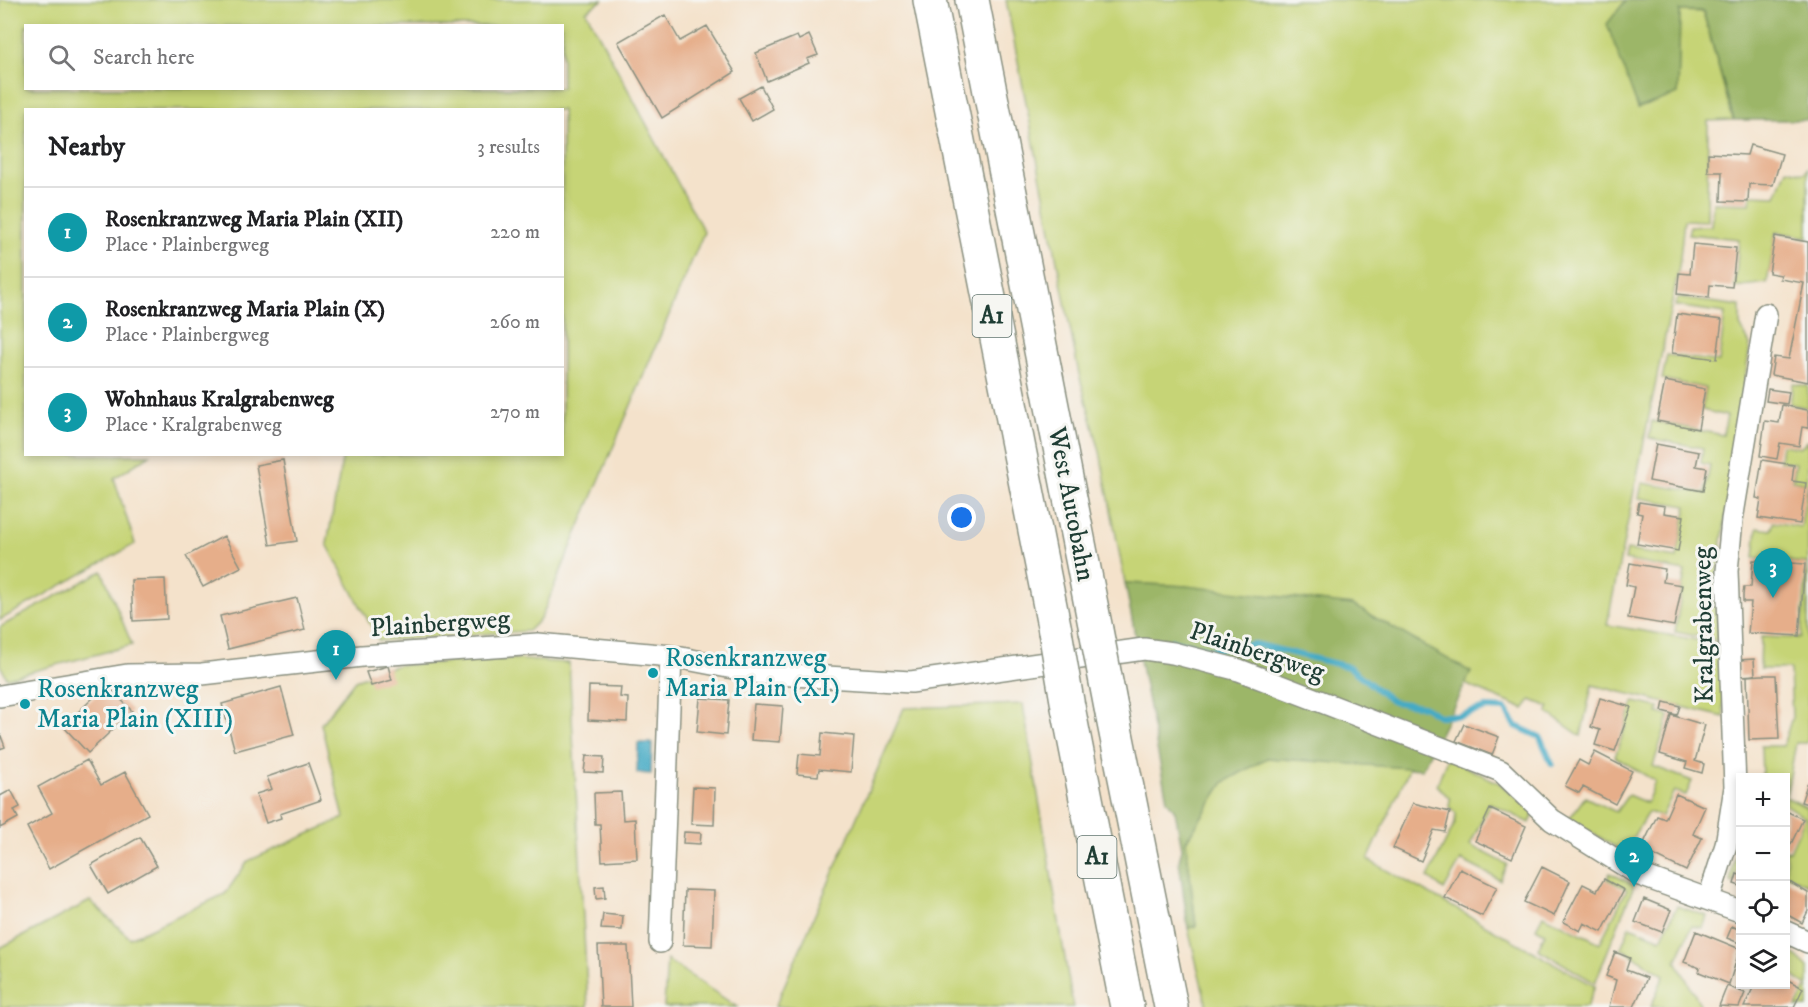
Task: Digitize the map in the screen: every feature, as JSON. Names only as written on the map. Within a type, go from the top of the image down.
[{"type":"highway","name":"West Autobahn","points":[[930,0],[1127,1007]]},
{"type":"highway","name":"West Autobahn","points":[[972,0],[1170,1007]]},
{"type":"street","name":"Kralgrabenweg","points":[[1709,898],[1726,845],[1735,787],[1727,571],[1732,520],[1766,314]]},
{"type":"street","name":"Plainbergweg","points":[[0,696],[127,675],[202,674],[362,656],[526,645],[670,656],[759,673],[911,682],[1144,649],[1173,653],[1239,670],[1501,771],[1552,820],[1640,875],[1736,909]]},
{"type":"street","points":[[660,942],[670,656]]},
{"type":"street","points":[[1790,934],[1807,940]]},
{"type":"green space","points":[[0,0],[603,0],[586,11],[704,232],[541,618],[528,631],[379,641],[327,544],[343,456],[564,456],[564,108],[24,108],[24,456],[148,456],[114,478],[135,544],[0,620]]},
{"type":"green space","points":[[1006,0],[1626,0],[1608,24],[1638,108],[1678,94],[1680,11],[1703,12],[1733,120],[1708,121],[1707,221],[1684,220],[1679,267],[1607,625],[1721,644],[1724,717],[1592,685],[1581,736],[1548,713],[1549,707],[1531,700],[1524,709],[1465,684],[1471,672],[1186,586],[1125,583],[1100,452],[1079,374]]},
{"type":"green space","points":[[1626,0],[1808,0],[1808,120],[1734,120],[1703,11],[1680,11],[1678,94],[1638,108],[1607,24]]},
{"type":"green space","points":[[1808,168],[1808,237],[1776,232],[1767,283],[1735,287],[1739,239],[1688,234],[1690,226],[1711,226],[1713,203],[1750,204],[1751,195],[1776,196],[1787,169],[1804,173]]},
{"type":"green space","points":[[1678,298],[1740,306],[1740,325],[1750,345],[1717,577],[1721,641],[1675,632],[1685,571],[1625,560],[1627,550],[1677,558],[1687,506],[1639,498],[1642,483],[1705,493],[1710,465],[1701,463],[1703,448],[1649,438],[1652,421],[1723,435],[1727,416],[1702,410],[1706,388],[1662,379],[1667,355],[1719,362],[1725,313],[1675,306]]},
{"type":"green space","points":[[1793,384],[1808,386],[1808,408],[1790,404]]},
{"type":"green space","points":[[1808,440],[1808,483],[1793,480],[1796,463],[1780,461],[1782,445],[1800,448]]},
{"type":"green space","points":[[1808,483],[1808,738],[1807,743],[1796,743],[1790,775],[1790,773],[1762,773],[1761,746],[1783,746],[1792,717],[1790,669],[1760,669],[1761,637],[1801,638],[1807,563],[1754,558],[1757,528],[1771,530],[1773,522],[1801,527]]},
{"type":"green space","points":[[102,571],[132,645],[7,678],[0,665],[0,627]]},
{"type":"green space","points":[[1125,583],[1186,586],[1353,605],[1471,672],[1422,769],[1267,758],[1224,782],[1186,841],[1196,926],[1188,928],[1179,861],[1182,848],[1175,811],[1167,800]]},
{"type":"green space","points":[[513,659],[569,663],[588,1007],[0,1007],[0,948],[90,901],[130,938],[225,894],[248,861],[344,818],[321,724],[355,680],[398,665]]},
{"type":"green space","points":[[1634,702],[1659,707],[1658,713],[1669,716],[1653,766],[1692,781],[1686,795],[1674,791],[1662,816],[1648,812],[1624,852],[1569,819],[1585,797],[1616,812],[1628,795],[1647,803],[1655,781],[1615,757]]},
{"type":"green space","points":[[1023,704],[1073,1007],[775,1007],[904,708]]},
{"type":"green space","points":[[1267,758],[1410,767],[1368,860],[1595,986],[1587,1007],[1207,1007],[1188,928],[1196,926],[1186,841],[1224,782]]},
{"type":"green space","points":[[1447,758],[1499,783],[1534,813],[1530,823],[1490,803],[1470,845],[1507,864],[1500,880],[1461,860],[1444,890],[1428,877],[1455,823],[1456,813],[1449,807],[1450,799],[1437,785]]},
{"type":"green space","points":[[1790,799],[1808,808],[1808,885],[1790,876],[1790,851],[1805,818],[1790,808]]},
{"type":"green space","points":[[1736,854],[1736,872],[1733,883],[1730,881]]},
{"type":"green space","points":[[1610,873],[1634,885],[1595,983],[1538,949],[1545,933],[1536,928],[1543,915],[1600,943],[1627,889],[1607,879]]},
{"type":"green space","points":[[1677,906],[1707,916],[1703,928],[1692,926],[1676,961],[1700,1004],[1699,1007],[1651,1007],[1664,975],[1621,948],[1630,926],[1661,939]]},
{"type":"green space","points":[[1790,950],[1808,967],[1808,1007],[1796,1007],[1807,986],[1790,974]]},
{"type":"green space","points":[[667,960],[737,1007],[664,1007]]},
{"type":"water","points":[[638,743],[652,743],[651,774],[637,773]]},
{"type":"building","points":[[665,15],[680,41],[707,26],[735,72],[662,118],[618,42]]},
{"type":"building","points":[[809,35],[818,55],[807,59],[809,63],[767,81],[756,53],[797,36],[799,40]]},
{"type":"building","points":[[761,86],[773,109],[752,121],[739,98]]},
{"type":"building","points":[[1750,145],[1782,154],[1773,185],[1749,184],[1748,202],[1721,201],[1722,172],[1708,172],[1708,153],[1747,155]]},
{"type":"building","points":[[1775,236],[1808,242],[1808,382],[1771,375],[1774,357],[1789,359],[1804,283],[1780,279],[1781,275],[1769,273]]},
{"type":"building","points":[[1693,244],[1736,248],[1732,287],[1710,285],[1709,298],[1677,294],[1679,273],[1690,274]]},
{"type":"building","points":[[1677,314],[1722,320],[1717,359],[1672,353]]},
{"type":"building","points":[[1665,381],[1705,389],[1698,429],[1657,421]]},
{"type":"building","points":[[1768,389],[1789,392],[1787,404],[1766,401]]},
{"type":"building","points":[[1782,405],[1808,410],[1808,428],[1802,427],[1799,446],[1780,443],[1777,459],[1760,456],[1765,421],[1779,423]]},
{"type":"building","points":[[1656,444],[1699,452],[1696,466],[1707,468],[1703,491],[1649,481]]},
{"type":"building","points":[[283,460],[297,541],[270,545],[256,465]]},
{"type":"building","points":[[1762,460],[1794,465],[1792,481],[1806,483],[1800,524],[1758,518],[1761,499],[1756,498]]},
{"type":"building","points":[[1639,502],[1665,506],[1664,513],[1684,516],[1678,551],[1637,544],[1642,514],[1637,513]]},
{"type":"building","points":[[224,536],[241,567],[203,587],[186,556]]},
{"type":"building","points":[[1753,560],[1805,564],[1799,636],[1748,633],[1751,602],[1743,602],[1743,595],[1744,587],[1751,587]]},
{"type":"building","points":[[1630,563],[1665,569],[1663,582],[1682,585],[1674,626],[1628,618],[1634,587],[1626,585]]},
{"type":"building","points":[[165,579],[167,619],[133,621],[131,580]]},
{"type":"building","points":[[297,598],[305,630],[228,649],[220,616]]},
{"type":"building","points":[[1754,659],[1755,675],[1740,676],[1739,660]]},
{"type":"building","points":[[388,666],[392,680],[371,686],[366,672]]},
{"type":"building","points":[[1776,675],[1779,739],[1749,740],[1747,676]]},
{"type":"building","points":[[107,685],[132,711],[88,753],[63,726]]},
{"type":"building","points":[[589,686],[621,687],[620,697],[628,698],[627,722],[588,720]]},
{"type":"building","points":[[281,687],[294,735],[235,751],[222,704]]},
{"type":"building","points":[[700,698],[729,700],[726,735],[697,732]]},
{"type":"building","points":[[1600,698],[1631,707],[1615,751],[1595,745],[1600,730],[1591,727]]},
{"type":"building","points":[[1664,702],[1680,706],[1677,715],[1662,711]]},
{"type":"building","points":[[754,704],[783,706],[780,742],[751,740]]},
{"type":"building","points":[[1671,715],[1705,725],[1695,761],[1704,764],[1702,773],[1685,768],[1687,762],[1660,754]]},
{"type":"building","points":[[1464,724],[1499,737],[1492,755],[1456,741]]},
{"type":"building","points":[[0,733],[5,747],[0,749]]},
{"type":"building","points":[[822,733],[854,736],[851,772],[819,769],[818,776],[797,774],[799,754],[820,756]]},
{"type":"building","points":[[1595,752],[1632,771],[1615,804],[1583,787],[1579,793],[1565,786],[1579,760],[1588,765]]},
{"type":"building","points":[[586,756],[604,757],[603,773],[584,772]]},
{"type":"building","points":[[87,760],[101,785],[125,772],[148,814],[49,869],[27,827],[52,813],[38,787]]},
{"type":"building","points":[[308,763],[321,800],[280,814],[281,818],[266,823],[256,794],[272,789],[267,777]]},
{"type":"building","points":[[1808,782],[1808,804],[1801,802]]},
{"type":"building","points":[[693,787],[715,788],[714,825],[691,824]]},
{"type":"building","points":[[11,790],[20,807],[14,810],[18,818],[0,828],[0,796]]},
{"type":"building","points":[[621,792],[623,820],[635,819],[637,859],[602,861],[600,824],[595,824],[594,793]]},
{"type":"building","points":[[1676,794],[1705,807],[1693,834],[1702,838],[1686,871],[1641,849],[1657,816],[1665,819]]},
{"type":"building","points":[[1413,803],[1450,812],[1445,832],[1434,830],[1421,861],[1393,848]]},
{"type":"building","points":[[1490,809],[1526,826],[1512,858],[1475,841]]},
{"type":"building","points":[[1790,813],[1803,819],[1790,846]]},
{"type":"building","points":[[684,832],[701,833],[700,844],[683,843]]},
{"type":"building","points":[[140,837],[157,866],[108,894],[91,865]]},
{"type":"building","points":[[1542,867],[1570,881],[1554,916],[1524,902]]},
{"type":"building","points":[[1460,869],[1497,887],[1482,916],[1445,898]]},
{"type":"building","points":[[1604,879],[1624,890],[1602,932],[1584,923],[1580,931],[1563,922],[1583,884],[1597,891]]},
{"type":"building","points":[[1790,882],[1808,893],[1808,911],[1802,923],[1790,916]]},
{"type":"building","points":[[604,886],[605,898],[596,899],[595,887]]},
{"type":"building","points":[[685,890],[714,891],[712,946],[683,945]]},
{"type":"building","points":[[1644,899],[1671,910],[1662,932],[1635,922]]},
{"type":"building","points":[[603,914],[623,916],[622,930],[601,929]]},
{"type":"building","points":[[1732,926],[1736,928],[1736,942],[1727,938]]},
{"type":"building","points":[[1696,931],[1736,947],[1736,962],[1729,984],[1699,972],[1700,968],[1684,962]]},
{"type":"building","points":[[598,946],[628,946],[631,1007],[601,1007]]},
{"type":"building","points":[[1615,952],[1630,958],[1626,970],[1647,978],[1634,1007],[1609,1007],[1616,980],[1606,976]]},
{"type":"building","points":[[1790,981],[1803,988],[1794,1007],[1744,1007],[1753,989],[1790,989]]},
{"type":"building","points":[[1727,986],[1745,993],[1739,1007],[1719,1006]]},
{"type":"waterway","points":[[1172,641],[1209,650],[1255,644],[1349,667],[1393,702],[1423,706],[1439,716],[1459,716],[1486,708],[1505,709],[1516,726],[1540,737],[1552,764]]},
{"type":"place","name":"Wohnhaus Kralgrabenweg","points":[[1773,598]]},
{"type":"place","name":"Rosenkranzweg Maria Plain (XI)","points":[[653,673]]},
{"type":"place","name":"Rosenkranzweg Maria Plain (XII)","points":[[336,680]]},
{"type":"place","name":"Rosenkranzweg Maria Plain (XIII)","points":[[25,704]]},
{"type":"place","name":"Rosenkranzweg Maria Plain (X)","points":[[1634,887]]}]
